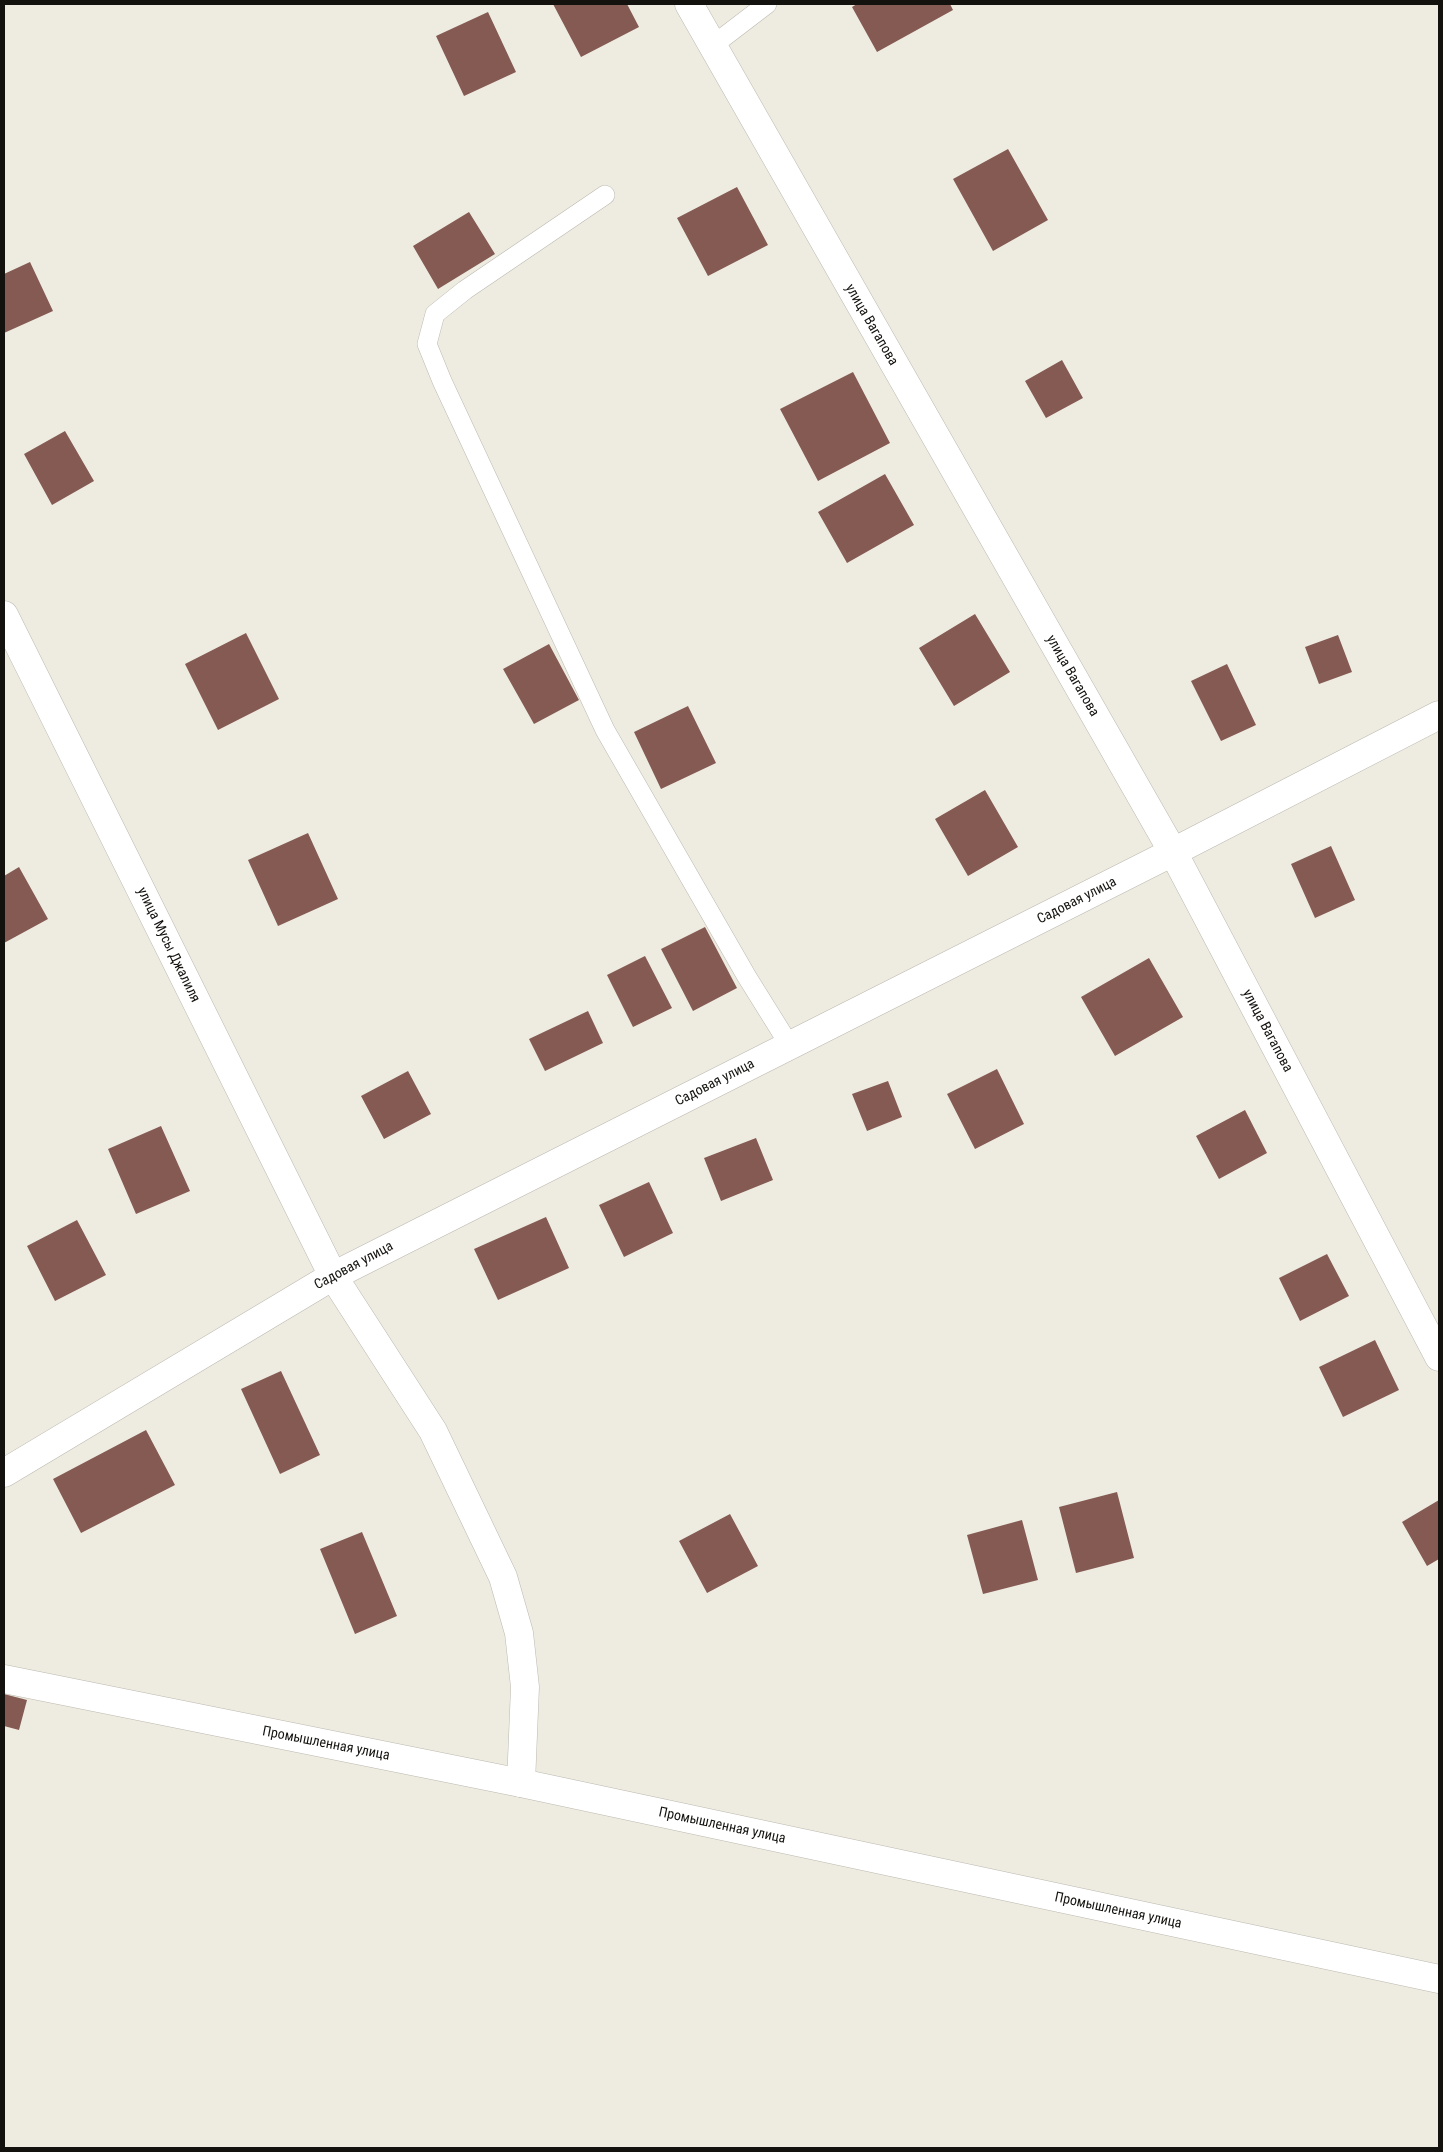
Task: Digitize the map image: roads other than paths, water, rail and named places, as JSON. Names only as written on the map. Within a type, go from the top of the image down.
[{"type":"main road","name":"улица Вагапова","points":[[689,4],[1173,852],[1439,1357]]},
{"type":"main road","name":"улица Мусы Джалиля","points":[[4,615],[333,1276],[433,1431],[503,1577],[519,1633],[525,1688],[522,1784]]},
{"type":"main road","name":"Садовая улица","points":[[4,1473],[333,1276],[1173,852],[1439,715]]},
{"type":"main road","name":"Промышленная улица","points":[[4,1679],[522,1784],[1439,1979]]},
{"type":"lane","points":[[712,46],[767,4]]},
{"type":"lane","points":[[605,195],[465,290],[435,314],[427,344],[442,381],[605,730],[747,977],[790,1046]]}]
